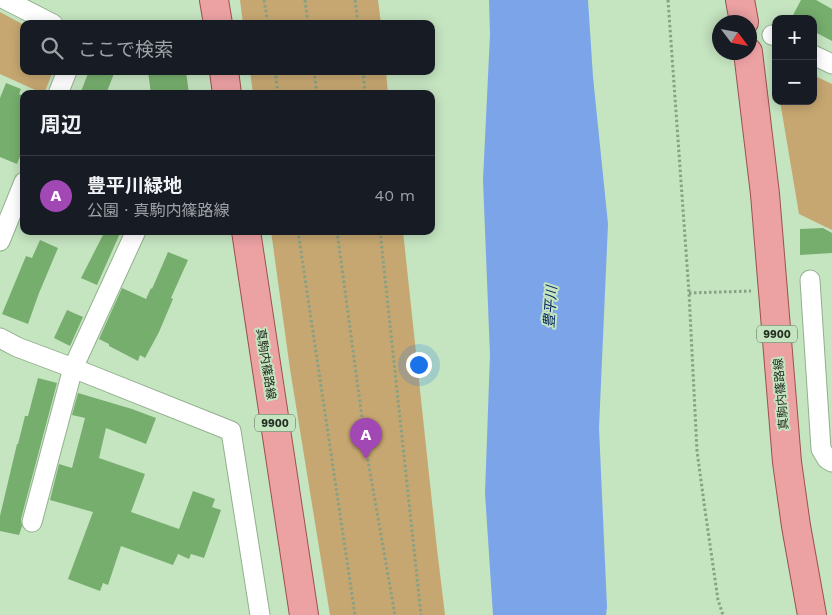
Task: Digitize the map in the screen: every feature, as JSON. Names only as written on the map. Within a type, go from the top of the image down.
[{"type":"main road","points":[[214,0],[217,20]]},
{"type":"main road","points":[[740,0],[744,15]]},
{"type":"main road","points":[[747,15],[750,0]]},
{"type":"main road","name":"真駒内篠路線","points":[[749,60],[765,194],[787,462],[797,535],[812,615]]},
{"type":"main road","points":[[225,75],[226,90]]},
{"type":"main road","name":"真駒内篠路線","points":[[247,235],[304,615]]},
{"type":"street","points":[[6,0],[45,20]]},
{"type":"street","points":[[817,57],[832,64]]},
{"type":"street","points":[[60,90],[65,75]]},
{"type":"street","points":[[0,241],[20,192]]},
{"type":"street","points":[[32,522],[73,368],[134,235]]},
{"type":"street","points":[[810,280],[821,448],[826,459],[832,462]]},
{"type":"street","points":[[0,338],[18,347],[231,431],[260,615]]},
{"type":"path","points":[[264,0],[267,20]]},
{"type":"path","points":[[304,0],[307,20]]},
{"type":"path","points":[[355,0],[358,20]]},
{"type":"path","points":[[668,0],[697,451],[718,600],[722,615]]},
{"type":"path","points":[[276,75],[277,90]]},
{"type":"path","points":[[315,75],[317,90]]},
{"type":"path","points":[[363,75],[365,90]]},
{"type":"path","points":[[299,235],[355,615]]},
{"type":"path","points":[[338,235],[367,455],[395,615]]},
{"type":"path","points":[[380,235],[420,615]]},
{"type":"path","points":[[688,293],[757,291]]},
{"type":"shaded area","points":[[240,0],[378,0],[380,20],[242,20]]},
{"type":"shaded area","points":[[0,12],[20,23],[20,75],[51,75],[46,90],[35,90],[0,74]]},
{"type":"shaded area","points":[[251,75],[386,75],[388,90],[252,90]]},
{"type":"shaded area","points":[[817,77],[832,84],[832,230],[799,214],[781,105],[817,105]]},
{"type":"shaded area","points":[[272,235],[403,235],[445,615],[330,615],[290,369]]},
{"type":"water","name":"豊平川","points":[[489,0],[588,0],[593,77],[608,224],[599,428],[606,615],[493,615],[485,493],[490,355],[483,180],[490,35]]},
{"type":"building","points":[[801,0],[816,0],[832,9],[832,41],[817,33],[817,15],[793,15]]},
{"type":"building","points":[[87,75],[113,75],[108,90],[82,90]]},
{"type":"building","points":[[149,75],[187,75],[188,90],[150,90]]},
{"type":"building","points":[[6,83],[21,89],[19,94],[20,156],[17,164],[0,157],[0,98]]},
{"type":"building","points":[[823,228],[832,233],[832,253],[800,255],[800,229]]},
{"type":"building","points":[[103,235],[119,235],[97,285],[81,278]]},
{"type":"building","points":[[40,240],[58,248],[28,324],[2,314],[26,256],[32,258]]},
{"type":"building","points":[[168,252],[188,260],[171,298],[173,299],[159,332],[145,358],[140,355],[138,361],[99,339],[122,288],[146,299]]},
{"type":"building","points":[[67,310],[83,317],[70,346],[54,338]]},
{"type":"building","points":[[38,378],[57,383],[21,519],[22,526],[19,535],[0,531],[0,516],[17,444],[25,416],[28,416]]},
{"type":"building","points":[[78,393],[156,418],[146,444],[106,428],[99,458],[145,474],[131,512],[179,529],[193,491],[215,499],[212,507],[221,510],[204,558],[191,554],[189,559],[178,554],[173,565],[121,546],[108,585],[103,583],[100,591],[68,579],[93,512],[50,500],[59,464],[72,468],[85,418],[72,415]]},
{"type":"place","name":"豊平川緑地","points":[[366,459]]}]
